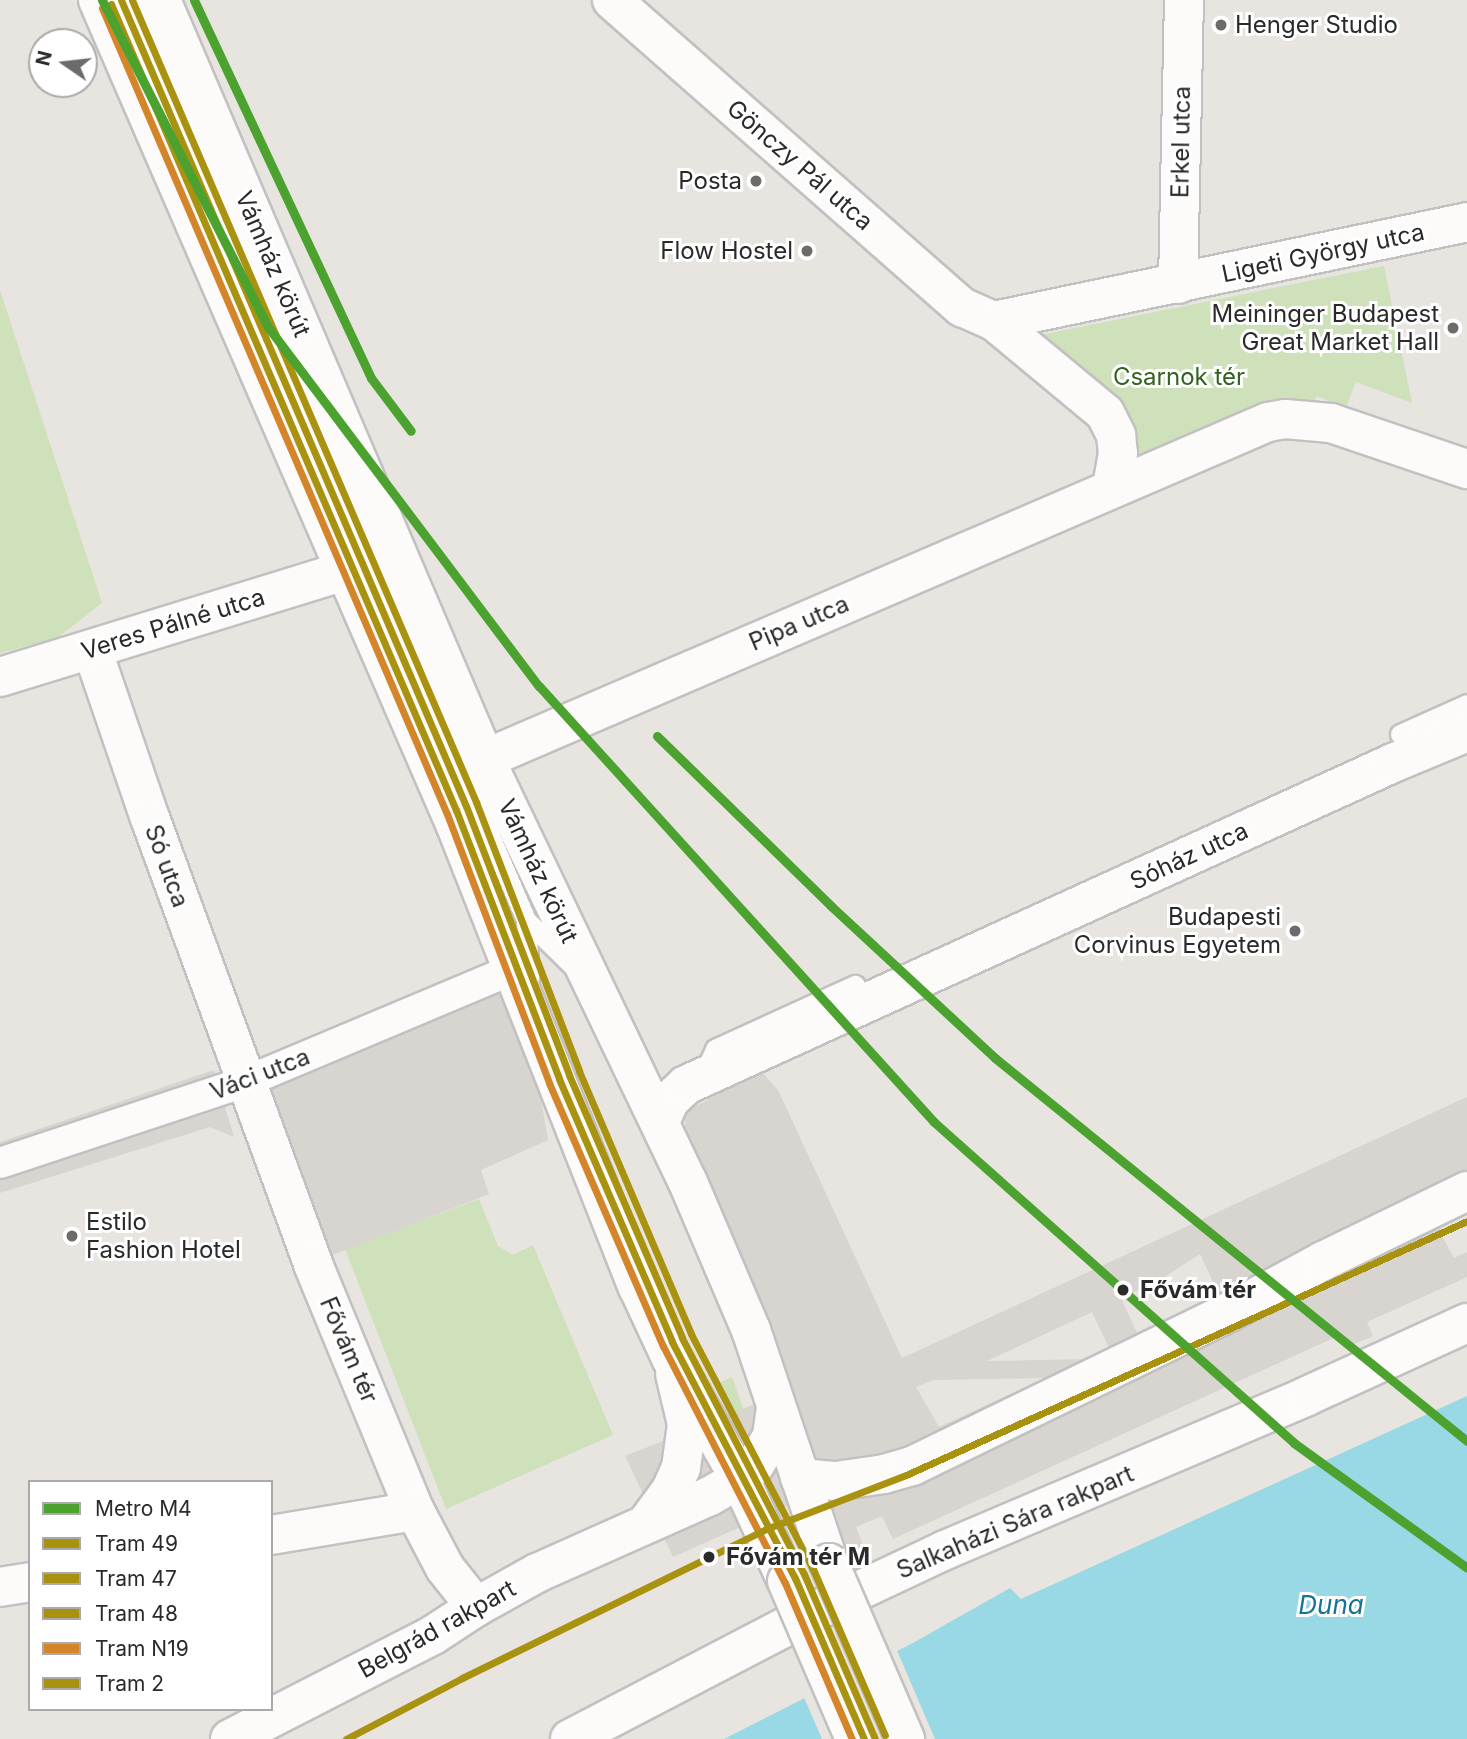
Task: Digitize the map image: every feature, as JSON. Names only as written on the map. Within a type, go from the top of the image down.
[{"type":"street","points":[[98,0],[456,826],[638,1287],[671,1359],[740,1479],[855,1739]]},
{"type":"street","name":"Vámház körút","points":[[161,0],[473,764],[590,983],[660,1122]]},
{"type":"street","name":"Gönczy Pál utca","points":[[612,0],[962,307],[994,321]]},
{"type":"street","name":"Erkel utca","points":[[1178,284],[1184,0]]},
{"type":"street","name":"Ligeti György utca","points":[[1178,284],[1467,222]]},
{"type":"street","points":[[994,321],[1178,284]]},
{"type":"street","points":[[994,321],[1105,413],[1116,435],[1118,453],[1112,487]]},
{"type":"street","points":[[1112,487],[1268,422],[1285,419],[1331,424],[1467,469]]},
{"type":"street","name":"Pipa utca","points":[[473,764],[1112,487]]},
{"type":"street","name":"Veres Pálné utca","points":[[0,677],[345,570]]},
{"type":"street","name":"Só utca","points":[[92,649],[245,1082]]},
{"type":"street","name":"Sóház utca","points":[[660,1122],[670,1100],[686,1085],[1392,763],[1467,732]]},
{"type":"street","name":"Váci utca","points":[[0,1163],[245,1082],[514,969]]},
{"type":"street","name":"Fővám tér","points":[[245,1082],[313,1264],[415,1511],[445,1568],[476,1607]]},
{"type":"street","points":[[660,1122],[751,1330],[829,1563],[905,1739]]},
{"type":"street","points":[[800,1478],[836,1481],[884,1474],[912,1466],[1229,1312],[1323,1261],[1467,1191]]},
{"type":"street","name":"Salkaházi Sára rakpart","points":[[570,1739],[824,1607],[945,1550],[1294,1402],[1467,1322]]},
{"type":"street","points":[[646,1524],[671,1490],[681,1468],[687,1424],[671,1359]]},
{"type":"street","points":[[646,1524],[740,1479],[756,1463],[772,1436],[776,1409]]},
{"type":"street","points":[[273,1535],[415,1511]]},
{"type":"street","name":"Belgrád rakpart","points":[[230,1739],[433,1635],[537,1573],[646,1524]]},
{"type":"street","points":[[0,1587],[28,1582]]},
{"type":"lane","name":"Vámház körút","points":[[131,0],[473,764],[526,920],[530,1009]]},
{"type":"lane","points":[[1400,734],[1467,704]]},
{"type":"lane","name":"Vámház körút","points":[[526,920],[590,983]]},
{"type":"lane","points":[[703,1077],[706,1063],[715,1049],[855,985]]},
{"type":"green space","name":"Csarnok tér","points":[[1384,266],[1412,403],[1356,382],[1346,407],[1316,396],[1311,411],[1133,471],[1035,336]]},
{"type":"green space","points":[[0,290],[102,603],[57,638],[0,653]]},
{"type":"green space","points":[[479,1199],[498,1246],[513,1255],[533,1245],[613,1435],[446,1509],[345,1249]]},
{"type":"green space","points":[[732,1377],[746,1416],[733,1421],[714,1385]]},
{"type":"shaded area","points":[[473,970],[498,975],[539,1088],[548,1140],[481,1170],[489,1194],[330,1256],[254,1059]]},
{"type":"shaded area","points":[[214,1070],[234,1137],[210,1127],[0,1193],[0,1142]]},
{"type":"shaded area","points":[[760,1070],[778,1090],[902,1358],[1467,1097],[1467,1207],[1435,1223],[1454,1258],[1467,1252],[1467,1277],[1367,1322],[1373,1336],[1347,1347],[1340,1335],[893,1539],[882,1516],[856,1527],[864,1548],[845,1556],[821,1486],[783,1508],[673,1557],[625,1456],[739,1411],[790,1387],[684,1137],[686,1112]],"holes":[[[1200,1254],[1220,1297],[1138,1335],[1121,1298],[1160,1280]],[[1092,1312],[1110,1350],[1091,1359],[987,1361]],[[1045,1378],[939,1427],[916,1387],[933,1380]]]},
{"type":"water","name":"Duna","points":[[1467,1396],[1467,1739],[724,1739],[911,1644],[1010,1588],[1021,1599]]},
{"type":"pier","points":[[896,1648],[935,1739],[822,1739],[803,1695]]},
{"type":"metro line","name":"M4","points":[[102,0],[268,327],[539,686],[934,1122],[1294,1443],[1467,1568]]},
{"type":"metro line","name":"M4","points":[[194,0],[371,378],[411,431]]},
{"type":"metro line","name":"M4","points":[[657,736],[831,906],[995,1058],[1467,1441]]},
{"type":"tram line","name":"49","points":[[121,0],[466,806],[569,1075],[682,1338],[804,1574],[875,1739]]},
{"type":"tram line","name":"48","points":[[132,0],[476,802],[579,1071],[691,1334],[813,1569],[885,1735]]},
{"type":"tram line","name":"47","points":[[111,4],[456,810],[559,1079],[672,1342],[795,1578],[864,1739]]},
{"type":"tram line","name":"N19","points":[[102,8],[447,814],[549,1083],[663,1346],[785,1583],[852,1739]]},
{"type":"tram line","name":"2","points":[[346,1739],[462,1678],[766,1529],[906,1475],[1467,1221]]},
{"type":"place","name":"Henger Studio","points":[[1221,25]]},
{"type":"place","name":"Posta","points":[[756,181]]},
{"type":"place","name":"Flow Hostel","points":[[807,251]]},
{"type":"place","name":"Meininger Budapest Great Market Hall","points":[[1453,328]]},
{"type":"place","name":"Budapesti Corvinus Egyetem","points":[[1295,931]]},
{"type":"place","name":"Estilo Fashion Hotel","points":[[72,1236]]},
{"type":"place","name":"Fővám tér","points":[[1123,1290]]},
{"type":"place","name":"Fővám tér M","points":[[709,1557]]}]
